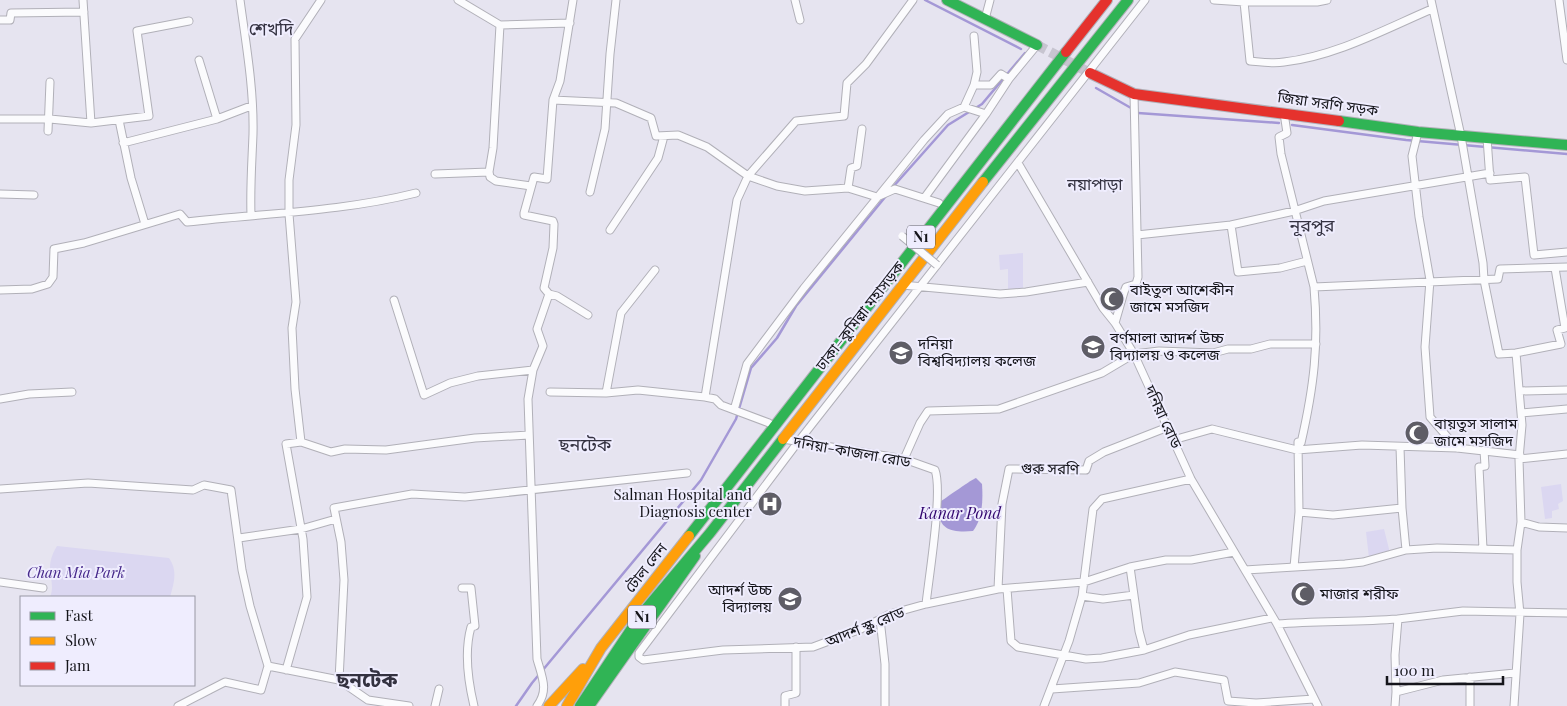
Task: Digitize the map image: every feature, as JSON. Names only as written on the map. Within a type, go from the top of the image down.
[{"type":"main road","points":[[947,0],[1037,45]]},
{"type":"main road","points":[[609,638],[631,601],[1098,0]]},
{"type":"main road","name":"ঢাকা–কুমিল্লা মহাসড়ক","points":[[738,476],[951,198],[1107,0]]},
{"type":"main road","name":"ঢাকা–কুমিল্লা মহাসড়ক","points":[[589,706],[663,603],[710,533],[902,285],[1128,0]]},
{"type":"main road","name":"জিয়া সরণি সড়ক","points":[[1090,73],[1134,94],[1418,132],[1567,145]]},
{"type":"main road","name":"টোল লেন","points":[[565,706],[601,648],[738,476]]},
{"type":"main road","name":"ঢাকা–কুমিল্লা মহাসড়ক","points":[[580,706],[613,655],[684,561],[710,533]]},
{"type":"main road","points":[[542,706],[601,648]]},
{"type":"main road","points":[[549,706],[601,648]]},
{"type":"main road","points":[[558,706],[586,674]]},
{"type":"street","points":[[82,0],[91,123]]},
{"type":"street","points":[[240,0],[253,133],[250,180],[251,214]]},
{"type":"street","points":[[302,442],[295,389],[292,328],[296,302],[288,214],[289,180],[296,126],[295,39],[321,0]]},
{"type":"street","points":[[458,0],[500,24],[570,23]]},
{"type":"street","points":[[574,0],[560,81],[553,100],[547,179],[534,177],[524,216],[552,221],[554,224],[553,248],[544,288],[549,294],[557,296],[588,315]]},
{"type":"street","points":[[590,192],[605,129],[616,0]]},
{"type":"street","points":[[795,0],[800,20]]},
{"type":"street","points":[[985,20],[990,0]]},
{"type":"street","points":[[798,442],[1090,73],[1145,0]]},
{"type":"street","points":[[1214,0],[1244,2],[1317,2],[1327,0]]},
{"type":"street","points":[[1431,0],[1462,136],[1483,263],[1484,280],[1500,354],[1516,353],[1564,343],[1557,330],[1565,328],[1555,268]]},
{"type":"street","points":[[1559,0],[1567,60]]},
{"type":"street","points":[[705,397],[733,217],[748,176],[796,121],[844,116],[847,84],[866,64],[912,2]]},
{"type":"street","points":[[1244,2],[1250,61],[1283,63],[1316,56],[1344,46],[1432,9]]},
{"type":"street","points":[[0,20],[10,20],[11,13],[84,12]]},
{"type":"street","points":[[0,119],[50,119],[91,123],[149,116],[137,31],[189,21]]},
{"type":"street","points":[[500,24],[493,148],[488,172],[490,177],[496,180],[531,186]]},
{"type":"street","points":[[964,107],[974,85],[977,72],[974,36]]},
{"type":"street","points":[[925,197],[986,114],[1009,79],[1037,45]]},
{"type":"street","points":[[199,60],[217,119]]},
{"type":"street","points":[[974,85],[990,85],[1001,74],[1009,79]]},
{"type":"street","points":[[48,131],[50,119],[50,82]]},
{"type":"street","points":[[1115,323],[1126,287],[1136,284],[1138,281],[1134,94]]},
{"type":"street","points":[[553,100],[616,103],[649,117],[655,134],[664,136],[678,135],[707,147],[748,176],[777,186],[805,191],[848,188],[877,197],[894,190],[919,198],[925,197],[939,203]]},
{"type":"street","points":[[123,143],[217,119],[251,106]]},
{"type":"street","points":[[737,411],[747,364],[853,224],[948,114],[964,107],[986,114]]},
{"type":"street","points":[[1284,113],[1287,133],[1278,139],[1314,287],[1316,344],[1312,395],[1301,443],[1298,442],[1297,450],[1299,512],[1294,567]]},
{"type":"street","points":[[119,120],[123,143],[145,224]]},
{"type":"street","points":[[848,188],[852,168],[856,166],[862,129]]},
{"type":"street","points":[[1418,132],[1412,156],[1430,280],[1425,347],[1430,418],[1457,448]]},
{"type":"street","points":[[610,230],[658,158],[664,136]]},
{"type":"street","points":[[1487,138],[1490,180],[1524,177],[1534,255],[1567,252]]},
{"type":"street","name":"দনিয়া রোড","points":[[1018,163],[1103,308],[1115,323],[1134,354],[1191,479],[1274,621],[1316,703]]},
{"type":"street","points":[[435,174],[488,172]]},
{"type":"street","points":[[1136,235],[1230,225],[1324,201],[1490,173]]},
{"type":"street","points":[[0,290],[32,289],[48,284],[53,278],[54,249],[84,243],[180,214],[187,222],[251,214],[288,214],[384,201],[416,193]]},
{"type":"street","points":[[0,194],[34,195]]},
{"type":"street","points":[[1230,225],[1238,272],[1280,268],[1307,261]]},
{"type":"street","points":[[902,236],[938,266]]},
{"type":"street","points":[[1314,287],[1430,280],[1484,280],[1498,278],[1500,269],[1567,267]]},
{"type":"street","points":[[606,392],[621,313],[655,270]]},
{"type":"street","points":[[902,285],[1000,294],[1026,292],[1088,282]]},
{"type":"street","points":[[537,706],[542,699],[545,684],[537,659],[528,399],[533,370],[544,346],[537,329],[549,294]]},
{"type":"street","points":[[394,300],[424,395],[450,383],[478,376],[533,370]]},
{"type":"street","points":[[888,304],[900,312]]},
{"type":"street","points":[[904,459],[920,423],[928,411],[999,409],[1102,373],[1134,354],[1159,352],[1213,353],[1228,349],[1251,349],[1270,344],[1316,344]]},
{"type":"street","points":[[1514,706],[1520,614],[1517,550],[1521,522],[1521,413],[1516,353]]},
{"type":"street","points":[[848,356],[859,364]]},
{"type":"street","points":[[550,392],[638,390],[705,397],[715,399],[721,405],[768,424]]},
{"type":"street","points":[[1520,392],[1567,390]]},
{"type":"street","points":[[0,399],[28,394],[72,392]]},
{"type":"street","points":[[1521,413],[1567,409]]},
{"type":"street","name":"গুরু সরণি","points":[[998,589],[1002,504],[1009,469],[1086,470],[1089,461],[1104,452],[1168,427]]},
{"type":"street","points":[[1173,440],[1212,429],[1297,450],[1362,445],[1484,450],[1520,457],[1567,454]]},
{"type":"street","points":[[286,670],[307,597],[306,568],[301,529],[286,444],[302,442],[331,452],[345,449],[386,450],[475,438],[529,435]]},
{"type":"street","name":"দনিয়া-কাজলা রোড","points":[[783,440],[904,459],[935,470],[938,478],[926,604]]},
{"type":"street","name":"আদর্শ স্কুল রোড","points":[[798,442],[642,646],[639,657],[643,660],[723,650],[814,647],[861,629],[880,619],[926,604],[998,589],[1084,582],[1130,567],[1166,560],[1192,560],[1234,552]]},
{"type":"street","points":[[1400,447],[1402,508],[1406,550]]},
{"type":"street","points":[[1483,549],[1479,467],[1485,466],[1484,450]]},
{"type":"street","points":[[339,680],[344,580],[334,508],[387,497],[437,494],[465,497],[687,473]]},
{"type":"street","points":[[1044,706],[1064,655],[1082,596],[1093,509],[1102,499],[1191,479]]},
{"type":"street","points":[[0,489],[88,483],[193,490],[204,485],[231,490],[242,570],[250,606],[268,666],[262,690],[225,682],[178,706]]},
{"type":"street","points":[[1299,512],[1333,515],[1402,508]]},
{"type":"street","points":[[239,538],[301,529],[336,519]]},
{"type":"street","points":[[1521,522],[1539,527],[1567,528]]},
{"type":"street","points":[[1245,570],[1363,562],[1406,550],[1517,550]]},
{"type":"street","points":[[1130,567],[1139,632],[1144,650]]},
{"type":"street","points":[[0,582],[43,588]]},
{"type":"street","points":[[462,588],[471,588],[475,626],[471,627],[466,648],[469,687],[474,706]]},
{"type":"street","points":[[1007,589],[1011,641],[1024,650],[1086,659],[1144,650],[1189,635],[1274,621],[1320,620],[1358,622],[1462,611],[1520,614],[1567,613]]},
{"type":"street","points":[[1082,596],[1104,599],[1134,595]]},
{"type":"street","points":[[1395,706],[1395,655],[1398,618]]},
{"type":"street","points":[[880,619],[885,664],[884,706]]},
{"type":"street","points":[[784,706],[785,696],[796,694],[796,647]]},
{"type":"street","points":[[268,666],[339,680],[368,700],[408,706]]},
{"type":"street","points":[[1052,689],[1139,683],[1175,672],[1224,680],[1228,701],[1316,703]]},
{"type":"street","points":[[1396,692],[1443,680],[1515,673]]},
{"type":"street","points":[[1470,677],[1470,706]]},
{"type":"street","points":[[435,706],[439,689]]},
{"type":"green space","points":[[1023,253],[1023,290],[1008,292],[1008,269],[1000,270],[999,255]]},
{"type":"green space","points":[[1561,484],[1563,501],[1558,504],[1559,509],[1552,511],[1552,518],[1545,519],[1541,487]]},
{"type":"green space","points":[[1384,529],[1390,553],[1369,558],[1366,532]]},
{"type":"green space","name":"Chan Mia Park","points":[[57,546],[169,558],[174,568],[174,582],[170,596],[50,596],[52,585],[50,568]]},
{"type":"water","name":"Kanar Pond","points":[[976,478],[982,484],[982,508],[979,520],[973,531],[951,530],[942,524],[939,511],[940,502]]},
{"type":"waterway","points":[[925,0],[1021,49]]},
{"type":"waterway","points":[[974,109],[982,104],[1025,53]]},
{"type":"waterway","points":[[1096,88],[1131,108]]},
{"type":"waterway","points":[[892,188],[948,125],[969,112]]},
{"type":"waterway","points":[[1138,113],[1279,123]]},
{"type":"waterway","points":[[1292,125],[1406,140],[1567,154]]},
{"type":"waterway","points":[[516,706],[532,683],[701,480],[736,419],[751,368],[777,338],[796,306],[886,196]]},
{"type":"tunnel","points":[[1037,45],[1090,73]]},
{"type":"traffic: fast","points":[[947,0],[1037,45]]},
{"type":"traffic: fast","points":[[983,182],[1128,0]]},
{"type":"traffic: fast","points":[[689,536],[1066,52]]},
{"type":"traffic: fast","points":[[1339,121],[1418,132],[1567,145]]},
{"type":"traffic: fast","points":[[580,706],[640,616],[710,533],[783,439]]},
{"type":"traffic: fast","points":[[589,706],[695,556]]},
{"type":"traffic: slow","points":[[783,439],[983,182]]},
{"type":"traffic: slow","points":[[567,706],[601,648],[689,536]]},
{"type":"traffic: slow","points":[[549,706],[583,669]]},
{"type":"traffic: jam","points":[[1066,52],[1107,0]]},
{"type":"traffic: jam","points":[[1090,73],[1134,94],[1339,121]]},
{"type":"place","name":"বাইতুল আশেকীন জামে মসজিদ","points":[[1112,299]]},
{"type":"place","name":"বর্ণমালা আদর্শ উচ্চ বিদ্যালয় ও কলেজ","points":[[1093,347]]},
{"type":"place","name":"দনিয়া বিশ্ববিদ্যালয় কলেজ","points":[[901,353]]},
{"type":"place","name":"বায়তুস সালাম জামে মসজিদ","points":[[1417,433]]},
{"type":"place","name":"Salman Hospital and Diagnosis center","points":[[770,504]]},
{"type":"place","name":"মাজার শরীফ","points":[[1303,594]]},
{"type":"place","name":"আদর্শ উচ্চ বিদ্যালয়","points":[[790,599]]},
{"type":"district","name":"শেখদি","points":[[271,29]]},
{"type":"district","name":"নয়াপাড়া","points":[[1095,184]]},
{"type":"district","name":"নূরপুর","points":[[1312,226]]},
{"type":"district","name":"ছনটেক","points":[[585,445]]},
{"type":"district","name":"ছনটেক","points":[[367,680]]}]
